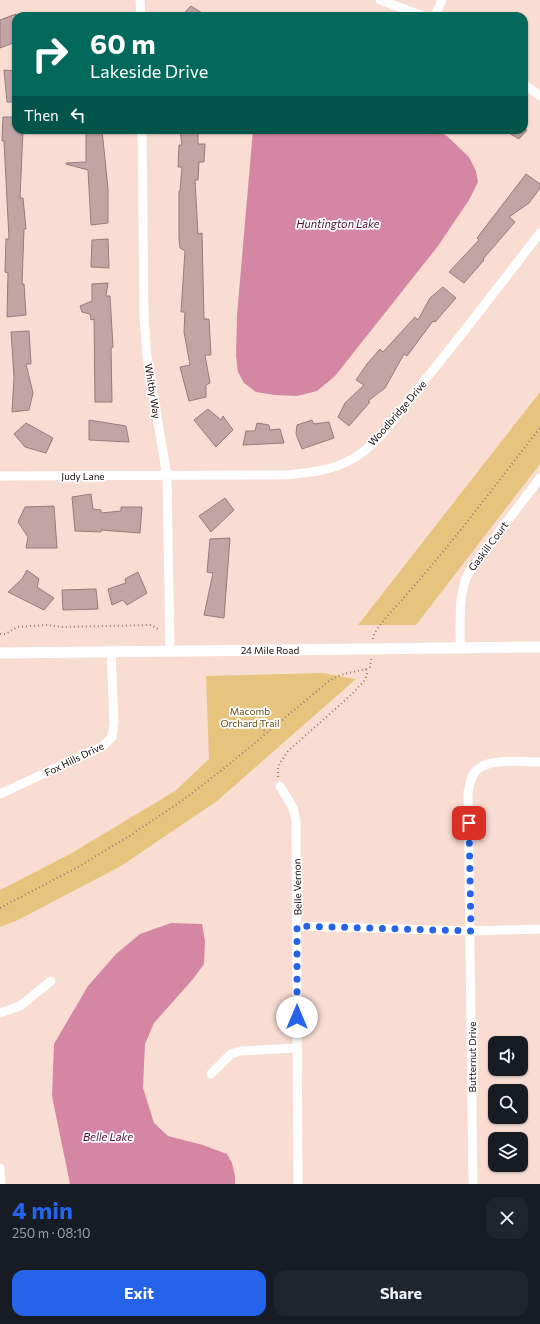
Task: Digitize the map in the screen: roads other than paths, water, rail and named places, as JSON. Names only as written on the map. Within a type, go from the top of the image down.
[{"type":"street","points":[[140,0],[141,12]]},
{"type":"street","points":[[380,0],[412,12]]},
{"type":"street","points":[[437,12],[442,0]]},
{"type":"street","points":[[528,87],[540,96]]},
{"type":"street","name":"Whitby Way","points":[[142,134],[144,316],[147,357],[167,476],[170,651]]},
{"type":"street","name":"Woodbridge Drive","points":[[167,476],[284,475],[304,473],[333,468],[362,453],[382,434],[438,365],[540,233]]},
{"type":"street","name":"Judy Lane","points":[[0,476],[167,476]]},
{"type":"street","name":"Gaskill Court","points":[[460,648],[461,593],[464,581],[469,572],[540,478]]},
{"type":"street","name":"24 Mile Road","points":[[0,653],[540,647]]},
{"type":"street","name":"Fox Hills Drive","points":[[0,794],[103,746],[112,737],[114,723],[111,651]]},
{"type":"street","name":"Butternut Drive","points":[[473,1184],[471,931],[468,792],[471,780],[478,769],[488,764],[499,762],[540,762]]},
{"type":"street","name":"Belle Vernon","points":[[280,786],[293,808],[296,820],[298,1184]]},
{"type":"street","points":[[297,926],[471,931],[540,929]]},
{"type":"street","points":[[0,1013],[20,1006],[51,981]]},
{"type":"street","points":[[210,1074],[231,1054],[240,1051],[297,1048]]},
{"type":"street","points":[[0,1168],[1,1184]]},
{"type":"water","name":"Huntington Lake","points":[[253,134],[443,134],[469,157],[476,171],[478,182],[469,200],[438,246],[335,376],[317,391],[297,396],[275,395],[256,392],[244,383],[238,372],[236,356],[237,315]]},
{"type":"water","name":"Belle Lake","points":[[171,923],[202,924],[205,941],[204,964],[193,979],[154,1023],[145,1044],[143,1088],[154,1123],[168,1136],[203,1145],[227,1154],[232,1163],[235,1184],[70,1184],[52,1096],[54,1044],[88,986],[116,954],[140,934]]},
{"type":"park label","name":"Macomb Orchard Trail","points":[[250,716]]}]
